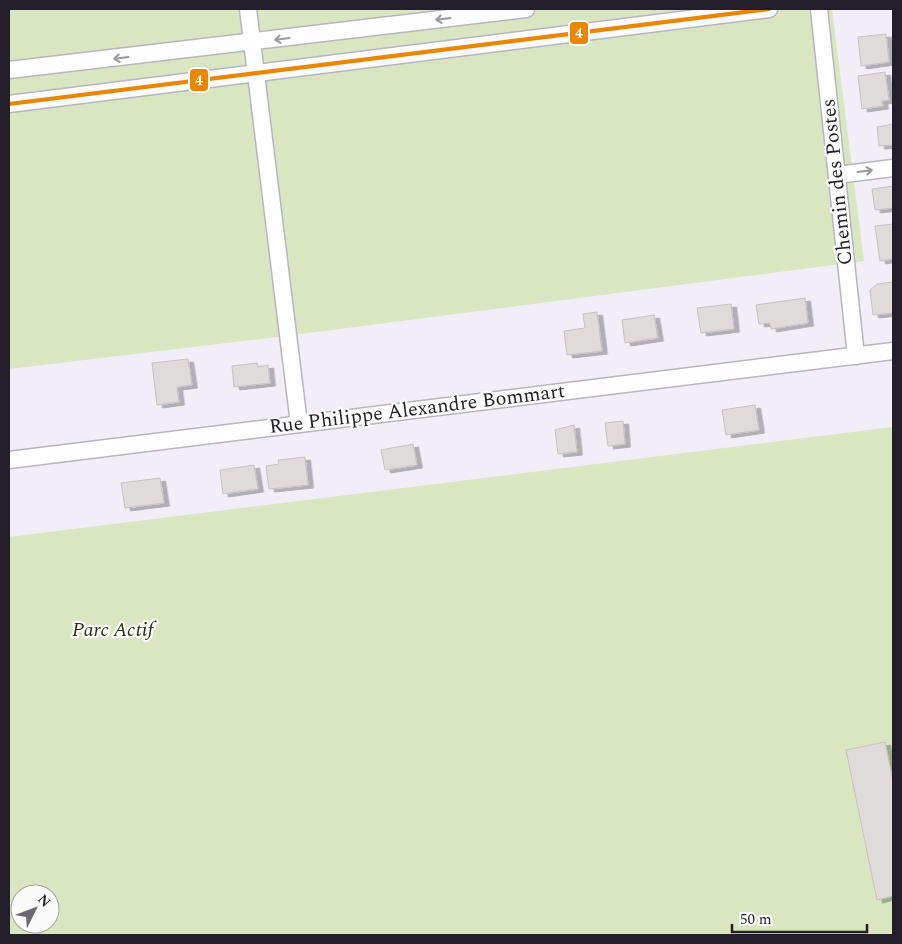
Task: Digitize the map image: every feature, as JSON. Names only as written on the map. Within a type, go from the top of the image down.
[{"type":"street","points":[[248,9],[299,424]]},
{"type":"street","points":[[9,70],[526,9]]},
{"type":"street","points":[[9,104],[770,9]]},
{"type":"street","name":"Chemin des Postes","points":[[819,9],[856,356]]},
{"type":"street","points":[[837,175],[893,168]]},
{"type":"street","name":"Rue Philippe Alexandre Bommart","points":[[9,460],[893,351]]},
{"type":"green space","points":[[9,9],[832,9],[864,261],[301,334],[9,369]]},
{"type":"green space","name":"Parc Actif","points":[[893,427],[893,935],[9,935],[9,537]]},
{"type":"building","points":[[886,34],[889,62],[861,66],[858,37]]},
{"type":"building","points":[[885,72],[889,100],[882,101],[883,106],[862,109],[858,76]]},
{"type":"building","points":[[893,124],[893,145],[879,146],[877,127]]},
{"type":"building","points":[[893,186],[893,208],[875,210],[872,189]]},
{"type":"building","points":[[893,224],[893,259],[880,261],[875,226]]},
{"type":"building","points":[[893,282],[893,313],[873,315],[870,290],[877,284]]},
{"type":"building","points":[[805,298],[808,323],[771,329],[770,323],[759,324],[756,305]]},
{"type":"building","points":[[731,304],[734,329],[701,333],[697,308]]},
{"type":"building","points":[[597,312],[602,351],[567,355],[564,331],[585,328],[583,314]]},
{"type":"building","points":[[654,315],[658,338],[625,343],[622,320]]},
{"type":"building","points":[[188,359],[192,385],[177,387],[179,402],[157,405],[152,363]]},
{"type":"building","points":[[257,363],[258,367],[268,365],[270,383],[234,387],[232,366]]},
{"type":"building","points":[[755,405],[759,430],[726,435],[722,410]]},
{"type":"building","points":[[623,421],[625,444],[608,446],[605,423]]},
{"type":"building","points":[[574,425],[577,452],[558,454],[555,430]]},
{"type":"building","points":[[413,444],[417,465],[385,470],[381,450]]},
{"type":"building","points":[[305,457],[308,485],[269,489],[266,466],[279,464],[278,460]]},
{"type":"building","points":[[254,465],[258,489],[223,494],[220,470]]},
{"type":"building","points":[[160,478],[164,503],[125,508],[121,483]]},
{"type":"building","points":[[885,742],[893,782],[893,896],[877,900],[846,750]]},
{"type":"transit line","name":"4","points":[[9,104],[769,9]]}]
